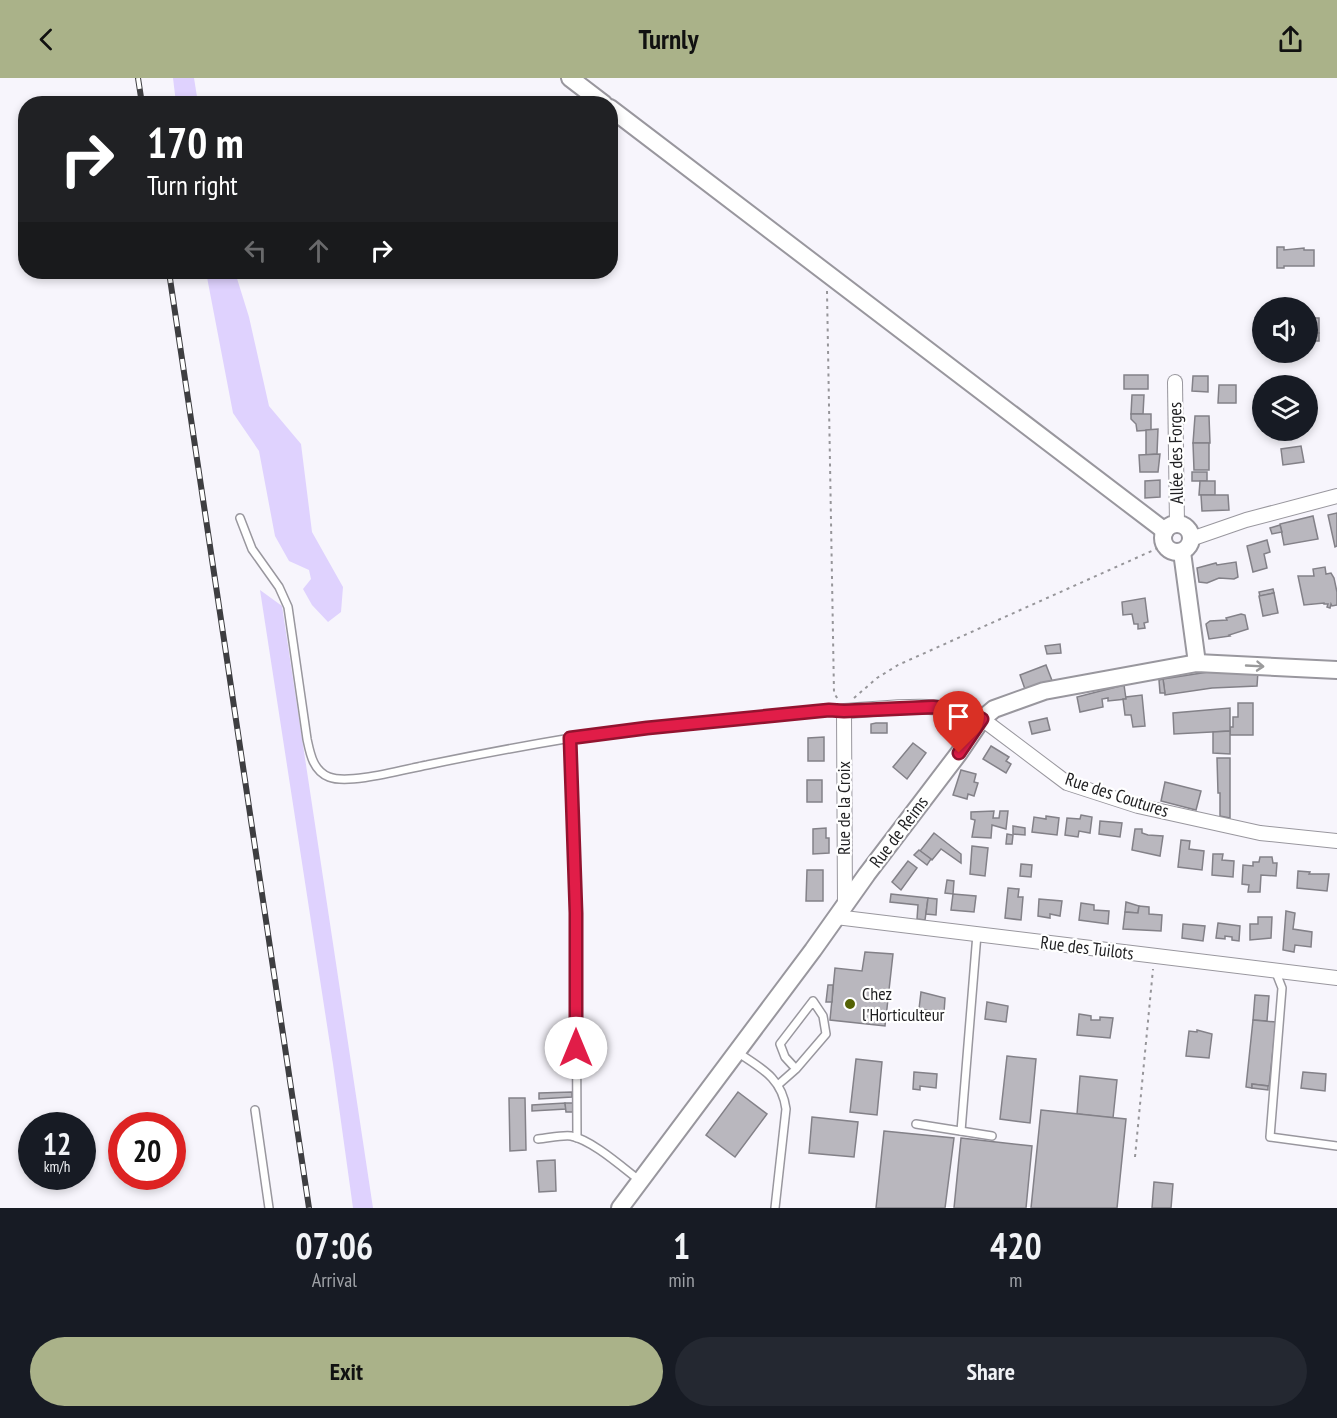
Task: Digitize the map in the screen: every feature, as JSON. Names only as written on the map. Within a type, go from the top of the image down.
[{"type":"street","points":[[570,78],[594,96]]},
{"type":"street","points":[[618,114],[1169,534],[1172,552],[1246,520],[1337,496]]},
{"type":"street","name":"Allée des Forges","points":[[1169,534],[1175,382]]},
{"type":"street","points":[[1169,534],[1186,527],[1197,663]]},
{"type":"street","name":"Rue de Reims","points":[[620,1208],[982,719],[994,709],[1044,691],[1197,663],[1337,670]]},
{"type":"street","name":"Rue des Coutures","points":[[844,711],[933,707],[967,711],[982,719],[1067,783],[1138,806],[1260,834],[1337,841]]},
{"type":"street","name":"Rue de la Croix","points":[[841,912],[844,711]]},
{"type":"street","name":"Rue des Tuilots","points":[[841,912],[978,934],[1337,978]]},
{"type":"lane","points":[[240,518],[252,549],[284,597],[288,607],[307,739],[312,760],[328,777],[371,776],[570,738],[756,716],[829,710],[844,711]]},
{"type":"lane","points":[[570,738],[576,913],[577,1138]]},
{"type":"lane","points":[[961,1131],[978,934]]},
{"type":"lane","points":[[1275,970],[1282,988],[1270,1137],[1337,1146]]},
{"type":"lane","points":[[778,1084],[796,1069],[826,1034],[823,1016],[813,1001],[780,1044],[785,1057],[796,1069]]},
{"type":"lane","points":[[737,1052],[766,1072],[778,1084],[784,1096],[786,1109],[775,1208]]},
{"type":"lane","points":[[255,1110],[268,1208]]},
{"type":"lane","points":[[916,1124],[992,1136]]},
{"type":"lane","points":[[538,1138],[568,1136],[577,1138],[606,1155],[640,1181]]},
{"type":"path","points":[[827,275],[834,693],[844,711],[856,695],[897,665],[1169,534]]},
{"type":"path","points":[[1135,1157],[1155,956]]},
{"type":"shaded area","points":[[173,78],[194,78],[197,96],[175,96]]},
{"type":"shaded area","points":[[207,279],[237,279],[249,317],[269,406],[301,444],[312,532],[343,587],[341,612],[328,622],[312,605],[303,589],[311,579],[309,570],[289,561],[275,536],[259,451],[233,413]]},
{"type":"shaded area","points":[[260,590],[282,606],[373,1208],[353,1208]]},
{"type":"building","points":[[1277,247],[1284,247],[1284,250],[1304,248],[1304,250],[1314,250],[1314,266],[1277,268]]},
{"type":"building","points":[[1124,375],[1148,375],[1148,389],[1124,389]]},
{"type":"building","points":[[1193,376],[1208,376],[1208,392],[1192,391]]},
{"type":"building","points":[[1219,385],[1236,385],[1236,403],[1218,403]]},
{"type":"building","points":[[1132,395],[1144,395],[1143,414],[1131,414]]},
{"type":"building","points":[[1131,414],[1151,414],[1151,430],[1137,431]]},
{"type":"building","points":[[1195,416],[1209,416],[1210,443],[1193,443]]},
{"type":"building","points":[[1158,429],[1157,454],[1146,455],[1146,430]]},
{"type":"building","points":[[1193,443],[1209,443],[1209,470],[1194,470]]},
{"type":"building","points":[[1301,446],[1304,462],[1283,465],[1281,449]]},
{"type":"building","points":[[1160,454],[1158,472],[1140,472],[1139,455]]},
{"type":"building","points":[[1192,472],[1207,472],[1207,481],[1192,481]]},
{"type":"building","points":[[1160,480],[1160,497],[1145,498],[1145,481]]},
{"type":"building","points":[[1200,481],[1215,481],[1215,495],[1199,495]]},
{"type":"building","points":[[1201,495],[1228,495],[1229,510],[1202,511]]},
{"type":"building","points":[[1337,513],[1337,546],[1335,547],[1328,515]]},
{"type":"building","points":[[1313,516],[1318,539],[1284,545],[1280,524]]},
{"type":"building","points":[[1280,525],[1282,532],[1272,534],[1270,528]]},
{"type":"building","points":[[1267,540],[1270,552],[1264,554],[1267,568],[1253,572],[1247,546]]},
{"type":"building","points":[[1236,562],[1238,577],[1219,578],[1207,583],[1199,582],[1197,568],[1216,563],[1217,565]]},
{"type":"building","points":[[1325,567],[1326,574],[1331,573],[1334,578],[1337,605],[1332,606],[1331,604],[1330,608],[1324,603],[1304,605],[1298,576],[1314,576],[1313,569]]},
{"type":"building","points":[[1273,589],[1274,593],[1260,596],[1259,592]]},
{"type":"building","points":[[1274,593],[1278,613],[1263,616],[1259,596]]},
{"type":"building","points":[[1145,598],[1148,622],[1144,623],[1145,628],[1138,629],[1138,624],[1134,624],[1132,614],[1123,615],[1122,602]]},
{"type":"building","points":[[1245,615],[1248,629],[1230,636],[1209,639],[1206,624],[1210,621],[1227,620],[1226,618]]},
{"type":"building","points":[[1060,644],[1061,653],[1047,654],[1045,646]]},
{"type":"building","points":[[1046,665],[1053,683],[1026,692],[1020,675]]},
{"type":"building","points":[[1258,671],[1257,686],[1212,688],[1165,695],[1163,679],[1208,672]]},
{"type":"building","points":[[1163,679],[1165,693],[1160,693],[1159,680]]},
{"type":"building","points":[[1124,685],[1126,699],[1108,701],[1108,698],[1102,699],[1103,707],[1080,712],[1077,697]]},
{"type":"building","points":[[1142,695],[1145,726],[1133,727],[1131,715],[1125,715],[1123,699]]},
{"type":"building","points":[[1238,703],[1253,703],[1253,735],[1230,735],[1233,717],[1238,717]]},
{"type":"building","points":[[1230,708],[1230,731],[1174,734],[1173,713]]},
{"type":"building","points":[[1047,718],[1050,730],[1032,734],[1029,722]]},
{"type":"building","points":[[887,723],[887,733],[871,733],[871,724]]},
{"type":"building","points":[[1230,731],[1230,754],[1213,753],[1213,732]]},
{"type":"building","points":[[824,737],[824,761],[808,761],[808,738]]},
{"type":"building","points":[[913,743],[926,753],[907,779],[893,767]]},
{"type":"building","points":[[991,746],[1009,757],[1006,761],[1011,764],[1006,773],[983,759]]},
{"type":"building","points":[[1217,758],[1230,758],[1230,818],[1220,816]]},
{"type":"building","points":[[961,770],[976,774],[974,782],[978,783],[974,796],[968,794],[967,799],[953,795]]},
{"type":"building","points":[[807,780],[822,780],[822,802],[807,802]]},
{"type":"building","points":[[1165,782],[1201,791],[1196,810],[1161,801]]},
{"type":"building","points":[[994,811],[993,818],[999,818],[1000,811],[1008,811],[1006,829],[992,825],[991,838],[972,837],[975,820],[971,819],[971,812]]},
{"type":"building","points":[[1081,815],[1092,817],[1090,833],[1079,831],[1078,837],[1065,835],[1067,818],[1080,819]]},
{"type":"building","points":[[1046,816],[1059,818],[1057,835],[1032,832],[1034,817],[1046,819]]},
{"type":"building","points":[[1100,821],[1122,823],[1120,837],[1099,834]]},
{"type":"building","points":[[1013,826],[1025,828],[1025,835],[1013,834]]},
{"type":"building","points":[[826,828],[829,853],[813,854],[813,829]]},
{"type":"building","points":[[1135,829],[1142,829],[1142,833],[1148,835],[1163,836],[1160,856],[1132,850]]},
{"type":"building","points":[[934,833],[961,854],[961,863],[941,849],[932,860],[920,851]]},
{"type":"building","points":[[1007,834],[1013,835],[1012,844],[1006,844]]},
{"type":"building","points":[[1181,840],[1190,841],[1189,849],[1204,851],[1202,870],[1178,867]]},
{"type":"building","points":[[972,846],[988,848],[985,876],[970,874]]},
{"type":"building","points":[[919,850],[931,859],[927,865],[914,855]]},
{"type":"building","points":[[1213,854],[1223,854],[1222,860],[1234,861],[1233,877],[1212,875]]},
{"type":"building","points":[[1260,857],[1272,857],[1273,863],[1277,863],[1276,876],[1261,875],[1260,892],[1248,892],[1249,885],[1242,884],[1243,865],[1253,866],[1253,862],[1259,862]]},
{"type":"building","points":[[908,861],[917,868],[901,890],[892,882]]},
{"type":"building","points":[[1021,864],[1032,865],[1031,877],[1020,876]]},
{"type":"building","points":[[807,870],[823,870],[823,901],[806,901]]},
{"type":"building","points":[[1298,871],[1310,872],[1309,874],[1329,874],[1327,891],[1297,888]]},
{"type":"building","points":[[947,880],[954,881],[953,894],[945,893]]},
{"type":"building","points":[[1008,888],[1019,889],[1018,897],[1023,897],[1021,920],[1005,918]]},
{"type":"building","points":[[891,894],[928,898],[925,920],[917,919],[918,905],[890,902]]},
{"type":"building","points":[[953,894],[976,896],[974,912],[951,910]]},
{"type":"building","points":[[928,898],[937,899],[936,915],[926,914]]},
{"type":"building","points":[[1039,899],[1062,901],[1060,916],[1050,914],[1050,918],[1038,916]]},
{"type":"building","points":[[1126,902],[1139,906],[1138,913],[1125,912]]},
{"type":"building","points":[[1081,903],[1094,905],[1094,910],[1109,911],[1108,924],[1079,920]]},
{"type":"building","points":[[1139,906],[1149,907],[1149,914],[1162,915],[1161,931],[1123,929],[1125,912],[1138,913]]},
{"type":"building","points":[[1286,911],[1295,913],[1293,929],[1312,932],[1311,947],[1295,945],[1294,952],[1283,950]]},
{"type":"building","points":[[1258,917],[1272,917],[1271,938],[1250,940],[1250,924],[1258,924]]},
{"type":"building","points":[[1218,923],[1240,926],[1239,941],[1225,936],[1225,939],[1216,938]]},
{"type":"building","points":[[1183,924],[1205,926],[1203,941],[1182,938]]},
{"type":"building","points":[[865,952],[893,954],[885,1026],[830,1020],[835,968],[862,971]]},
{"type":"building","points":[[828,985],[833,985],[832,1002],[826,1002]]},
{"type":"building","points":[[921,992],[945,998],[944,1013],[919,1009]]},
{"type":"building","points":[[1255,995],[1269,996],[1267,1021],[1253,1020]]},
{"type":"building","points":[[987,1002],[1008,1006],[1006,1022],[985,1019]]},
{"type":"building","points":[[1079,1014],[1091,1016],[1091,1020],[1100,1020],[1100,1017],[1113,1018],[1110,1038],[1077,1035]]},
{"type":"building","points":[[1253,1020],[1276,1022],[1269,1086],[1252,1084],[1252,1088],[1246,1087]]},
{"type":"building","points":[[1197,1030],[1212,1034],[1209,1058],[1186,1056],[1189,1031],[1197,1032]]},
{"type":"building","points":[[1007,1056],[1036,1059],[1030,1123],[1000,1119]]},
{"type":"building","points":[[856,1059],[882,1062],[877,1115],[850,1112]]},
{"type":"building","points":[[914,1072],[937,1074],[936,1088],[920,1086],[920,1090],[913,1089]]},
{"type":"building","points":[[1303,1072],[1326,1074],[1325,1091],[1301,1088]]},
{"type":"building","points":[[1080,1076],[1117,1080],[1113,1118],[1077,1114]]},
{"type":"building","points":[[1252,1084],[1268,1086],[1268,1090],[1252,1088]]},
{"type":"building","points":[[572,1092],[572,1097],[539,1099],[539,1093]]},
{"type":"building","points":[[738,1092],[767,1114],[735,1157],[706,1135]]},
{"type":"building","points":[[509,1098],[525,1098],[526,1150],[510,1151]]},
{"type":"building","points":[[565,1103],[566,1109],[532,1111],[532,1105]]},
{"type":"building","points":[[565,1103],[574,1103],[574,1112],[566,1112]]},
{"type":"building","points":[[1041,1110],[1126,1119],[1117,1208],[1031,1208]]},
{"type":"building","points":[[812,1117],[858,1122],[854,1157],[809,1153]]},
{"type":"building","points":[[884,1131],[954,1138],[945,1208],[876,1208]]},
{"type":"building","points":[[961,1138],[1032,1146],[1026,1208],[954,1208]]},
{"type":"building","points":[[555,1160],[556,1191],[539,1192],[537,1161]]},
{"type":"building","points":[[1154,1182],[1173,1184],[1171,1208],[1152,1208]]},
{"type":"railway","points":[[138,78],[141,96]]},
{"type":"railway","points":[[170,279],[309,1208]]},
{"type":"place","name":"Chez l'Horticulteur","points":[[850,1004]]},
{"type":"route","points":[[576,1048],[576,913],[570,738],[774,714],[933,707],[967,711],[982,719],[959,753]]}]
